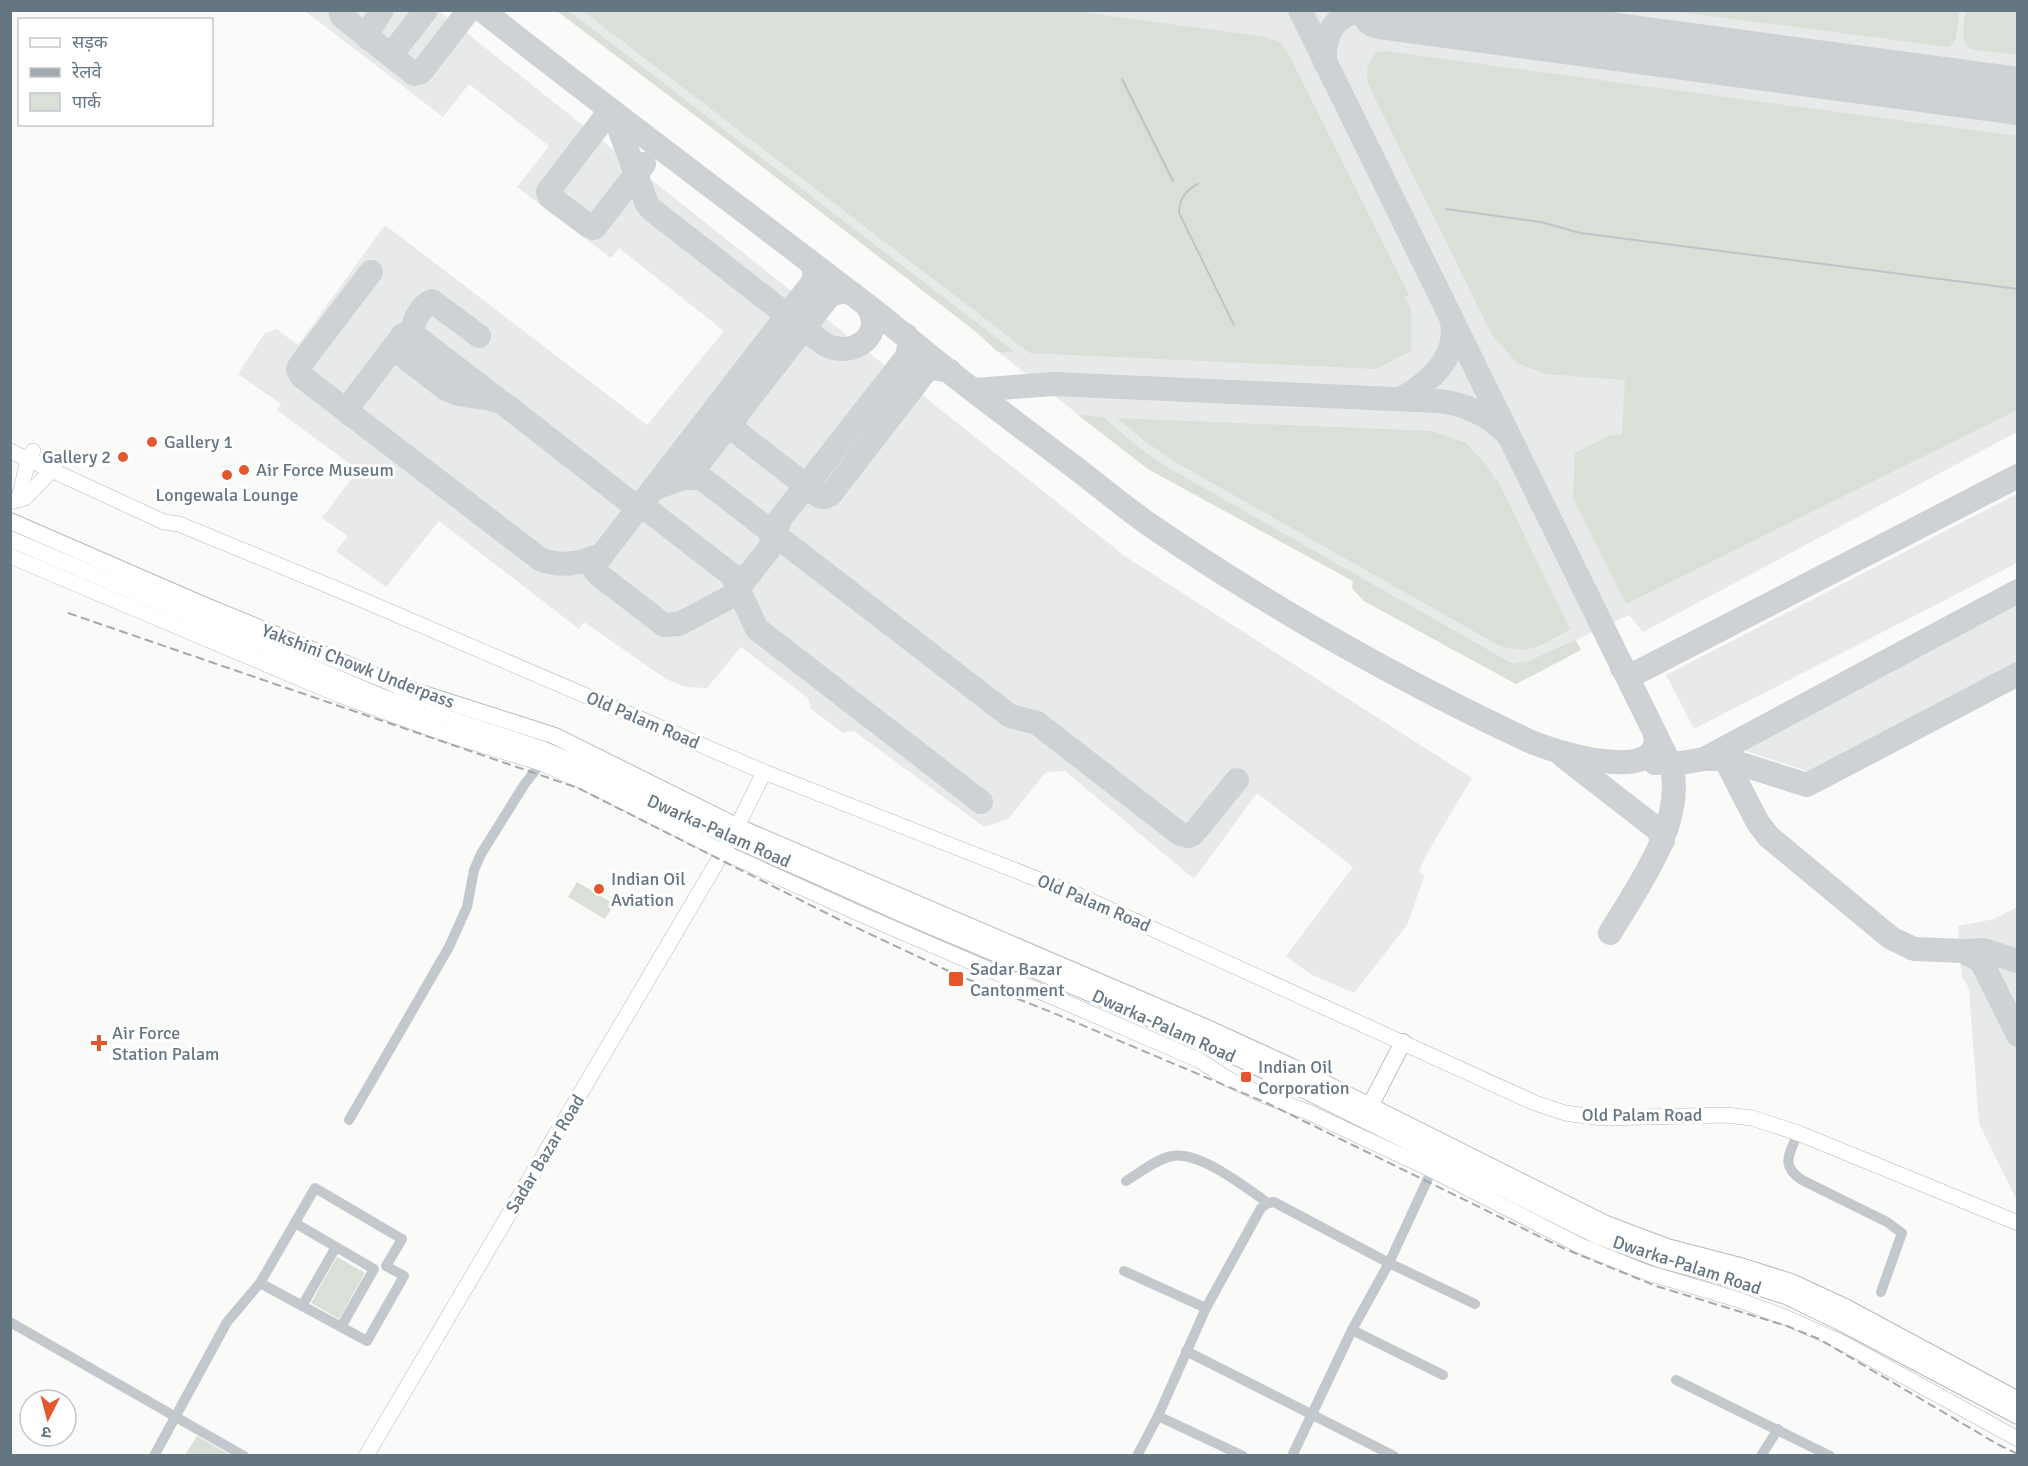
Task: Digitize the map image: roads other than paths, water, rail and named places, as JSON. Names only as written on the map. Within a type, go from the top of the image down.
[{"type":"main road","name":"Yakshini Chowk Underpass","points":[[10,521],[201,604],[402,687],[555,736],[735,832]]},
{"type":"main road","points":[[10,539],[195,626]]},
{"type":"main road","name":"Dwarka-Palam Road","points":[[195,626],[382,697],[542,749],[589,769],[657,804],[735,832],[1207,1028],[1290,1066],[1606,1224],[1667,1247],[1791,1282],[1845,1307],[2018,1400]]},
{"type":"main road","name":"Dwarka-Palam Road","points":[[735,832],[909,916],[1201,1041],[1295,1085],[1598,1236],[1662,1260],[1786,1296],[2018,1416]]},
{"type":"main road","points":[[1370,1106],[1403,1042]]},
{"type":"street","points":[[10,440],[31,455]]},
{"type":"street","points":[[10,451],[31,455]]},
{"type":"street","points":[[15,501],[31,455]]},
{"type":"street","name":"Old Palam Road","points":[[31,455],[164,522],[179,524],[351,595],[764,772],[1078,895],[1535,1103],[1565,1113],[1603,1118],[1726,1115],[1752,1118],[1798,1133],[2018,1223]]},
{"type":"street","points":[[15,501],[25,498],[55,466]]},
{"type":"street","points":[[10,556],[195,626],[339,695],[447,734],[541,763],[580,780],[723,852],[860,914],[1199,1060],[1228,1079],[1308,1112],[1432,1170],[1581,1246],[1645,1272],[1748,1304],[1843,1342],[2018,1439]]},
{"type":"street","points":[[349,1120],[449,947],[467,907],[474,870],[481,854],[524,785],[541,763]]},
{"type":"street","name":"Sadar Bazar Road","points":[[371,1454],[735,832],[764,772]]},
{"type":"street","points":[[1798,1133],[1788,1158],[1788,1168],[1794,1174],[1887,1222],[1902,1233],[1881,1292]]},
{"type":"street","points":[[1126,1181],[1162,1159],[1173,1155],[1193,1159],[1220,1171],[1268,1203]]},
{"type":"street","points":[[1292,1455],[1352,1330],[1389,1263],[1432,1170]]},
{"type":"street","points":[[154,1455],[227,1322],[260,1283],[315,1188],[402,1239],[386,1266]]},
{"type":"street","points":[[1137,1455],[1158,1416],[1206,1308],[1261,1209],[1268,1203],[1274,1202],[1389,1263],[1475,1304]]},
{"type":"street","points":[[260,1283],[367,1341],[404,1276],[386,1266],[374,1269],[295,1223]]},
{"type":"street","points":[[302,1306],[336,1247]]},
{"type":"street","points":[[341,1327],[374,1269]]},
{"type":"street","points":[[1124,1272],[1206,1308]]},
{"type":"street","points":[[10,1322],[244,1455]]},
{"type":"street","points":[[1352,1330],[1443,1375]]},
{"type":"street","points":[[1186,1352],[1394,1455]]},
{"type":"street","points":[[1676,1380],[1830,1455]]},
{"type":"street","points":[[1158,1416],[1243,1455]]},
{"type":"street","points":[[1761,1455],[1778,1429]]},
{"type":"waterway","points":[[1122,79],[1173,181]]},
{"type":"waterway","points":[[1198,184],[1184,196],[1180,203],[1179,213],[1234,325]]},
{"type":"waterway","points":[[1446,209],[1541,222],[1580,233],[2018,289]]},
{"type":"railway","points":[[68,613],[578,788],[836,918],[957,975],[1269,1104],[1565,1249],[1656,1286],[1787,1326],[1819,1339],[2018,1454]]},
{"type":"place","name":"Gallery 1","points":[[152,442]]},
{"type":"place","name":"Gallery 2","points":[[123,457]]},
{"type":"place","name":"Air Force Museum","points":[[244,470]]},
{"type":"place","name":"Longewala Lounge","points":[[227,475]]},
{"type":"place","name":"Indian Oil Aviation","points":[[599,889]]},
{"type":"place","name":"Sadar Bazar Cantonment","points":[[956,979]]},
{"type":"place","name":"Air Force Station Palam","points":[[99,1043]]},
{"type":"place","name":"Indian Oil Corporation","points":[[1246,1077]]}]
